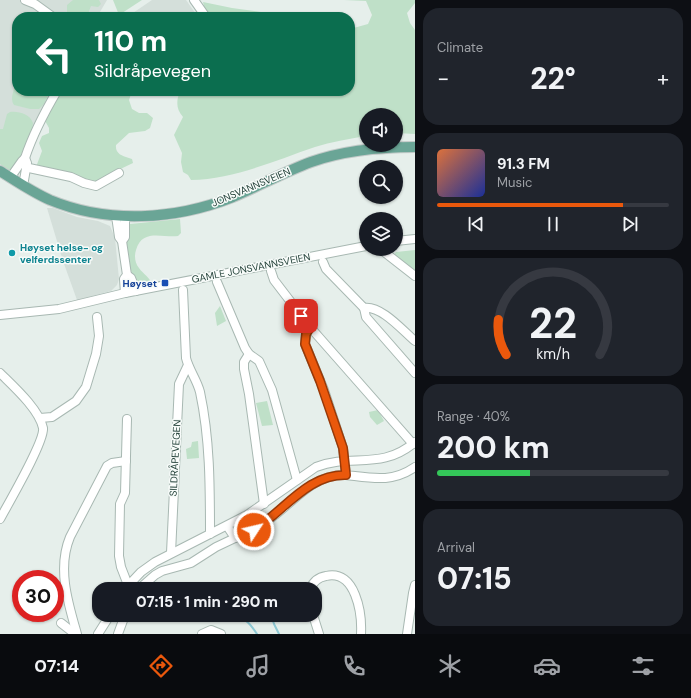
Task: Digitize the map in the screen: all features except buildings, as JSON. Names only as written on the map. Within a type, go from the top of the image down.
[{"type":"main road","name":"JONSVANNSVEIEN","points":[[0,171],[40,196],[64,205],[120,216],[167,215],[208,205],[232,197],[312,162],[341,153],[382,147],[415,147]]},
{"type":"street","points":[[25,0],[35,4],[46,12]]},
{"type":"street","points":[[194,0],[202,12]]},
{"type":"street","points":[[24,186],[27,163],[26,158],[32,138],[42,116],[54,96]]},
{"type":"street","points":[[10,178],[22,161],[26,158]]},
{"type":"street","points":[[29,168],[71,176],[84,183],[96,186],[119,173]]},
{"type":"street","points":[[120,216],[125,237],[122,241],[127,275],[124,279],[125,293]]},
{"type":"street","points":[[403,241],[415,239]]},
{"type":"street","name":"GAMLE JONSVANNSVEIEN","points":[[0,315],[59,309],[125,293],[359,247]]},
{"type":"street","points":[[389,256],[415,276]]},
{"type":"street","points":[[323,262],[326,269],[364,308],[366,317],[415,373]]},
{"type":"street","points":[[132,582],[147,568],[171,553],[227,526],[264,504],[316,467],[345,462],[369,461],[388,458],[402,452],[414,443],[310,328],[274,280],[271,271]]},
{"type":"street","points":[[127,275],[131,278],[136,291]]},
{"type":"street","points":[[217,282],[249,354],[259,361],[272,390],[297,480]]},
{"type":"street","name":"SILDRÅPEVEGEN","points":[[183,290],[188,365],[198,385],[206,427],[210,487],[210,534]]},
{"type":"street","points":[[364,308],[371,308],[378,311],[415,341]]},
{"type":"street","points":[[40,418],[52,417],[76,401],[86,386],[96,354],[99,336],[97,317]]},
{"type":"street","points":[[310,328],[306,332],[305,340],[343,448],[346,475]]},
{"type":"street","points":[[249,354],[244,362],[244,370],[249,394],[264,504]]},
{"type":"street","name":"SILDRÅPEVEGEN","points":[[171,553],[179,384],[188,365]]},
{"type":"street","points":[[0,519],[38,446],[43,430],[40,418],[1,375]]},
{"type":"street","points":[[125,582],[119,556],[120,504],[126,493],[127,419]]},
{"type":"street","points":[[76,634],[66,589],[64,570],[66,548],[70,537],[107,466],[112,463],[126,461]]},
{"type":"street","points":[[147,582],[162,571],[191,563],[221,545],[260,526],[277,514],[304,489],[321,479],[335,475],[376,479],[391,478],[403,474],[415,466]]},
{"type":"street","points":[[227,526],[235,538]]},
{"type":"street","points":[[315,582],[327,576],[336,576],[353,589],[358,600],[361,634]]},
{"type":"street","points":[[410,632],[413,593],[415,586]]},
{"type":"street","points":[[98,634],[106,622]]},
{"type":"street","points":[[315,622],[319,634]]},
{"type":"street","points":[[61,623],[76,634]]},
{"type":"street","points":[[202,634],[211,630],[221,634]]},
{"type":"shaded area","points":[[0,0],[107,0],[100,12],[12,12],[12,96],[54,96],[18,166],[8,172],[0,167]]},
{"type":"shaded area","points":[[152,0],[186,0],[194,12],[134,12]]},
{"type":"shaded area","points":[[47,208],[53,208],[77,217],[98,221],[110,226],[115,238],[119,279],[117,285],[111,291],[77,300],[63,261]]},
{"type":"green space","points":[[73,0],[99,0],[101,4],[98,7],[91,6],[89,12],[67,12],[67,5]]},
{"type":"green space","points":[[113,0],[142,0],[124,12],[118,12]]},
{"type":"green space","points":[[344,0],[415,0],[415,3],[407,13],[410,23],[415,30],[415,134],[403,133],[403,108],[359,108],[359,137],[321,145],[254,168],[223,176],[191,180],[188,175],[183,172],[181,162],[182,153],[174,135],[183,117],[177,105],[179,96],[355,96],[355,28],[368,24],[372,15],[366,1]]},
{"type":"green space","points":[[203,2],[261,12],[206,12]]},
{"type":"green space","points":[[12,96],[48,96],[44,104],[39,109],[30,109],[14,105]]},
{"type":"green space","points":[[59,96],[130,96],[129,100],[132,109],[139,113],[147,113],[153,118],[150,128],[145,131],[129,133],[116,145],[117,151],[123,156],[132,159],[133,163],[112,173],[97,183],[36,167],[42,151],[39,143],[42,136],[49,133],[49,128],[44,119]]},
{"type":"green space","points":[[10,112],[17,112],[27,115],[33,123],[32,130],[16,166],[9,170],[0,164],[0,129],[3,129],[7,114]]},
{"type":"green space","points":[[180,219],[181,233],[178,236],[148,236],[139,243],[135,252],[136,262],[150,280],[152,285],[138,283],[133,275],[129,261],[127,238],[128,226],[130,224]]},
{"type":"green space","points":[[415,250],[415,273],[395,256],[403,256],[403,251]]},
{"type":"green space","points":[[220,306],[226,321],[217,326],[215,313]]},
{"type":"green space","points":[[267,401],[273,425],[262,426],[256,403]]},
{"type":"green space","points":[[378,410],[384,421],[377,425],[370,417],[369,412]]},
{"type":"green space","points":[[198,441],[199,458],[187,459],[186,449],[191,447],[192,442]]},
{"type":"waterway","points":[[248,622],[257,634]]},
{"type":"waterway","points":[[273,622],[279,634]]},
{"type":"place","name":"Høyset helse- og velferdssenter","points":[[12,253]]},
{"type":"place","name":"Høyset","points":[[165,283]]},
{"type":"route","points":[[254,530],[277,514],[304,489],[312,484],[329,476],[346,475],[343,448],[320,381],[305,344],[306,332],[310,328],[301,316]]}]
